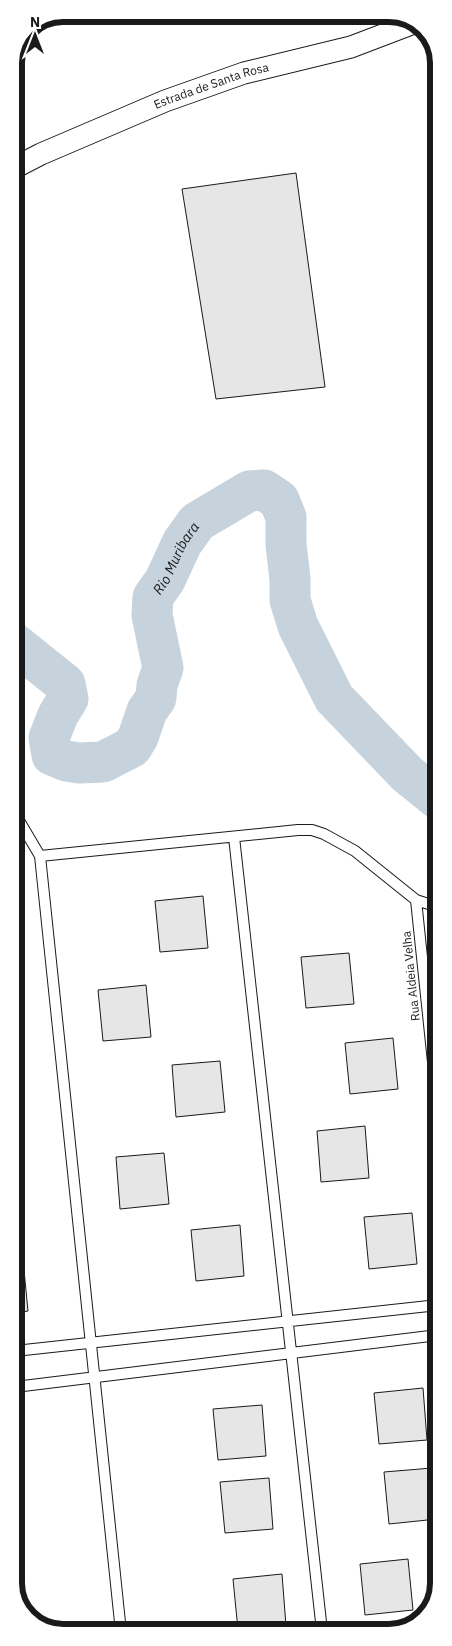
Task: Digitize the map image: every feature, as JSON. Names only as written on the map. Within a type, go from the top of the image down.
[{"type":"street","name":"Estrada de Santa Rosa","points":[[22,164],[165,101],[244,74],[351,47],[405,26]]},
{"type":"lane","points":[[22,826],[40,856],[119,1623]]},
{"type":"lane","points":[[40,856],[312,830],[324,834],[355,851],[416,900],[430,904]]},
{"type":"lane","points":[[234,837],[321,1624]]},
{"type":"lane","name":"Rua Aldeia Velha","points":[[416,900],[430,1034]]},
{"type":"lane","points":[[22,1350],[430,1307]]},
{"type":"lane","points":[[22,1386],[430,1336]]},
{"type":"building","points":[[296,173],[325,387],[216,399],[182,189]]},
{"type":"building","points":[[203,896],[208,948],[160,952],[155,901]]},
{"type":"building","points":[[349,953],[354,1004],[306,1008],[301,957]]},
{"type":"building","points":[[146,985],[151,1037],[103,1041],[98,990]]},
{"type":"building","points":[[393,1038],[398,1089],[350,1094],[345,1043]]},
{"type":"building","points":[[220,1061],[225,1112],[176,1117],[172,1065]]},
{"type":"building","points":[[365,1126],[369,1178],[321,1182],[317,1131]]},
{"type":"building","points":[[164,1153],[169,1204],[120,1209],[116,1157]]},
{"type":"building","points":[[412,1213],[417,1264],[369,1269],[364,1217]]},
{"type":"building","points":[[240,1225],[244,1276],[196,1281],[191,1230]]},
{"type":"building","points":[[22,1260],[28,1311],[22,1312]]},
{"type":"building","points":[[423,1388],[427,1440],[379,1444],[374,1393]]},
{"type":"building","points":[[262,1405],[266,1456],[218,1460],[213,1409]]},
{"type":"building","points":[[430,1468],[430,1520],[389,1524],[384,1472]]},
{"type":"building","points":[[269,1478],[273,1529],[225,1533],[220,1482]]},
{"type":"building","points":[[408,1559],[413,1610],[365,1615],[360,1564]]},
{"type":"building","points":[[282,1574],[286,1624],[237,1624],[233,1579]]},
{"type":"waterway","name":"Rio Muribara","points":[[22,649],[65,684],[68,699],[58,715],[49,738],[52,755],[66,761],[79,763],[103,762],[132,747],[138,737],[147,711],[156,698],[157,685],[163,668],[152,615],[153,597],[165,580],[182,543],[197,522],[249,491],[264,490],[279,500],[286,517],[290,600],[298,626],[334,698],[407,774],[430,793]]}]
